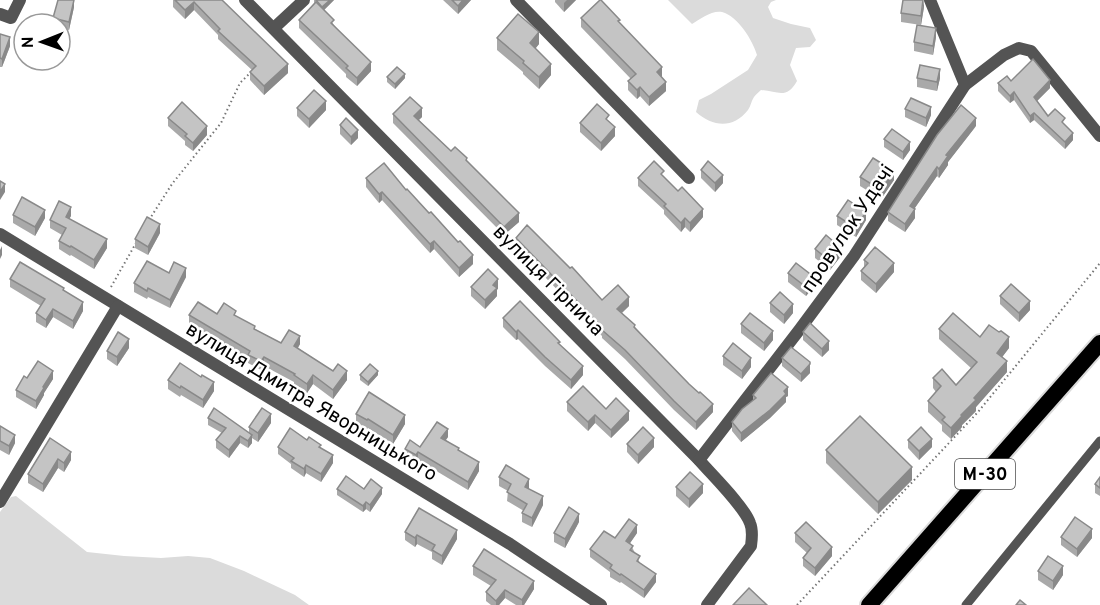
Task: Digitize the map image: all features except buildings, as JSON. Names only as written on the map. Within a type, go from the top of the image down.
[{"type":"highway","name":"М-30","points":[[870,605],[1100,343]]},
{"type":"street","points":[[0,14],[11,18],[20,0]]},
{"type":"street","name":"вулиця Гірнича","points":[[245,0],[699,460],[743,510],[750,523],[751,546],[706,605]]},
{"type":"street","points":[[274,28],[304,0]]},
{"type":"street","points":[[516,0],[690,178]]},
{"type":"street","points":[[930,0],[965,85]]},
{"type":"street","name":"провулок Удачі","points":[[699,460],[854,256],[965,85],[1004,55],[1019,48],[1031,51],[1100,136]]},
{"type":"street","name":"вулиця Дмитра Яворницького","points":[[0,234],[510,544],[601,605]]},
{"type":"street","points":[[0,502],[118,306]]},
{"type":"street","points":[[966,605],[1100,441]]},
{"type":"path","points":[[146,225],[172,184],[221,123],[240,83],[254,68]]},
{"type":"path","points":[[105,298],[135,244]]},
{"type":"path","points":[[797,605],[978,412],[1100,263]]},
{"type":"shaded area","points":[[668,0],[776,0],[768,7],[773,18],[810,28],[816,40],[810,47],[796,48],[790,65],[797,81],[790,90],[782,93],[761,90],[742,116],[729,123],[716,123],[696,112],[699,100],[748,70],[757,55],[755,49],[744,30],[728,14],[714,12],[692,24]]},
{"type":"shaded area","points":[[16,496],[87,552],[161,558],[188,556],[210,558],[295,595],[309,605],[0,605],[0,512],[11,497]]}]
